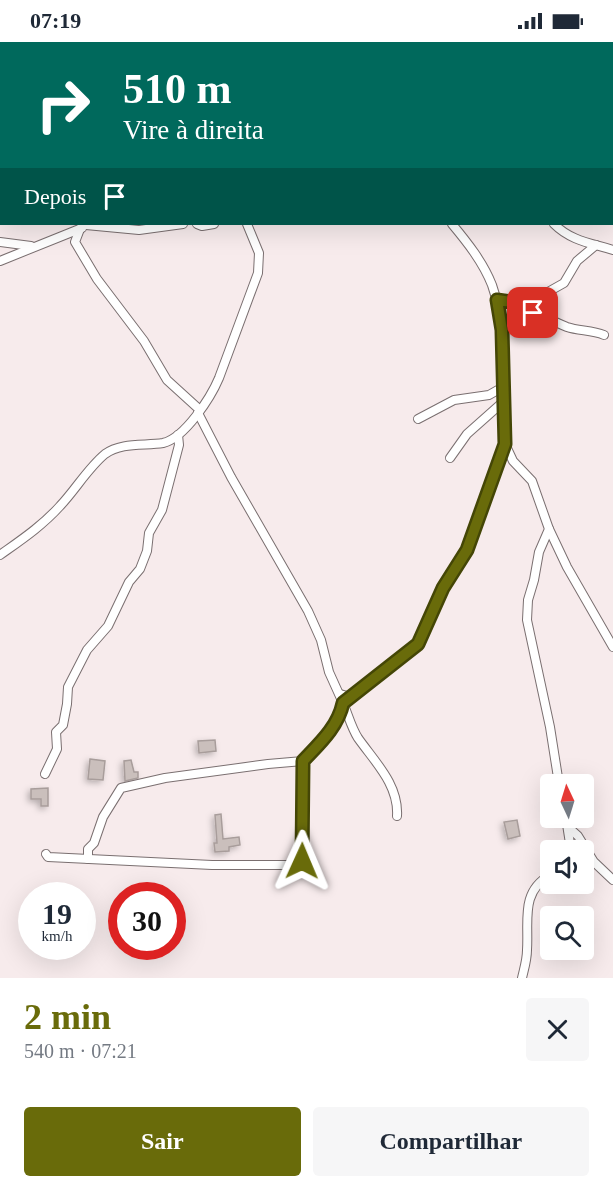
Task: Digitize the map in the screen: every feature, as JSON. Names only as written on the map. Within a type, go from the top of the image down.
[{"type":"street","points":[[0,261],[85,226],[133,230],[175,225]]},
{"type":"street","points":[[0,555],[45,522],[69,497],[94,465],[110,451],[165,442],[178,435],[199,412],[214,390],[258,273],[259,253],[247,225]]},
{"type":"street","points":[[46,854],[87,859],[212,865],[297,865],[303,858],[303,761],[333,727],[343,703],[414,648],[421,639],[443,588],[467,550],[505,444],[502,330],[497,300],[486,272],[465,239],[453,225]]},
{"type":"street","points":[[555,225],[572,238],[613,250]]},
{"type":"street","points":[[85,226],[75,242],[97,279],[133,324],[167,380],[199,412],[231,477],[308,611],[321,640],[329,672],[357,735],[392,785],[397,800],[397,816]]},
{"type":"street","points":[[0,242],[34,247]]},
{"type":"street","points":[[527,308],[564,283],[577,261],[596,245]]},
{"type":"street","points":[[497,300],[519,303],[551,321],[604,335]]},
{"type":"street","points":[[418,418],[454,400],[489,395],[503,387]]},
{"type":"street","points":[[450,458],[467,434],[503,402]]},
{"type":"street","points":[[45,774],[57,749],[56,732],[63,725],[68,687],[87,650],[108,626],[129,582],[140,569],[147,551],[149,533],[164,504],[179,445],[178,435]]},
{"type":"street","points":[[505,444],[513,460],[532,481],[549,529],[567,567],[613,647]]},
{"type":"street","points":[[549,529],[539,552],[526,609],[557,774]]},
{"type":"street","points":[[340,693],[351,697]]},
{"type":"street","points":[[87,859],[88,851],[94,843],[103,817],[124,786],[176,776],[303,761]]},
{"type":"street","points":[[570,828],[578,836],[594,862],[613,880]]},
{"type":"street","points":[[522,978],[527,951],[529,899],[540,881]]},
{"type":"building","points":[[215,740],[216,751],[199,753],[198,741]]},
{"type":"building","points":[[90,759],[105,761],[103,780],[88,779]]},
{"type":"building","points":[[131,760],[134,772],[138,772],[138,778],[125,781],[124,761]]},
{"type":"building","points":[[48,788],[48,806],[41,806],[41,799],[31,799],[31,789]]},
{"type":"building","points":[[221,814],[223,839],[239,837],[240,845],[229,847],[229,851],[215,852],[214,843],[217,843],[215,815]]},
{"type":"building","points":[[517,820],[520,836],[508,839],[504,822]]},
{"type":"route","points":[[302,861],[303,761],[333,727],[343,703],[418,644],[443,588],[467,550],[505,444],[502,330],[497,300],[519,303],[533,313]]}]
